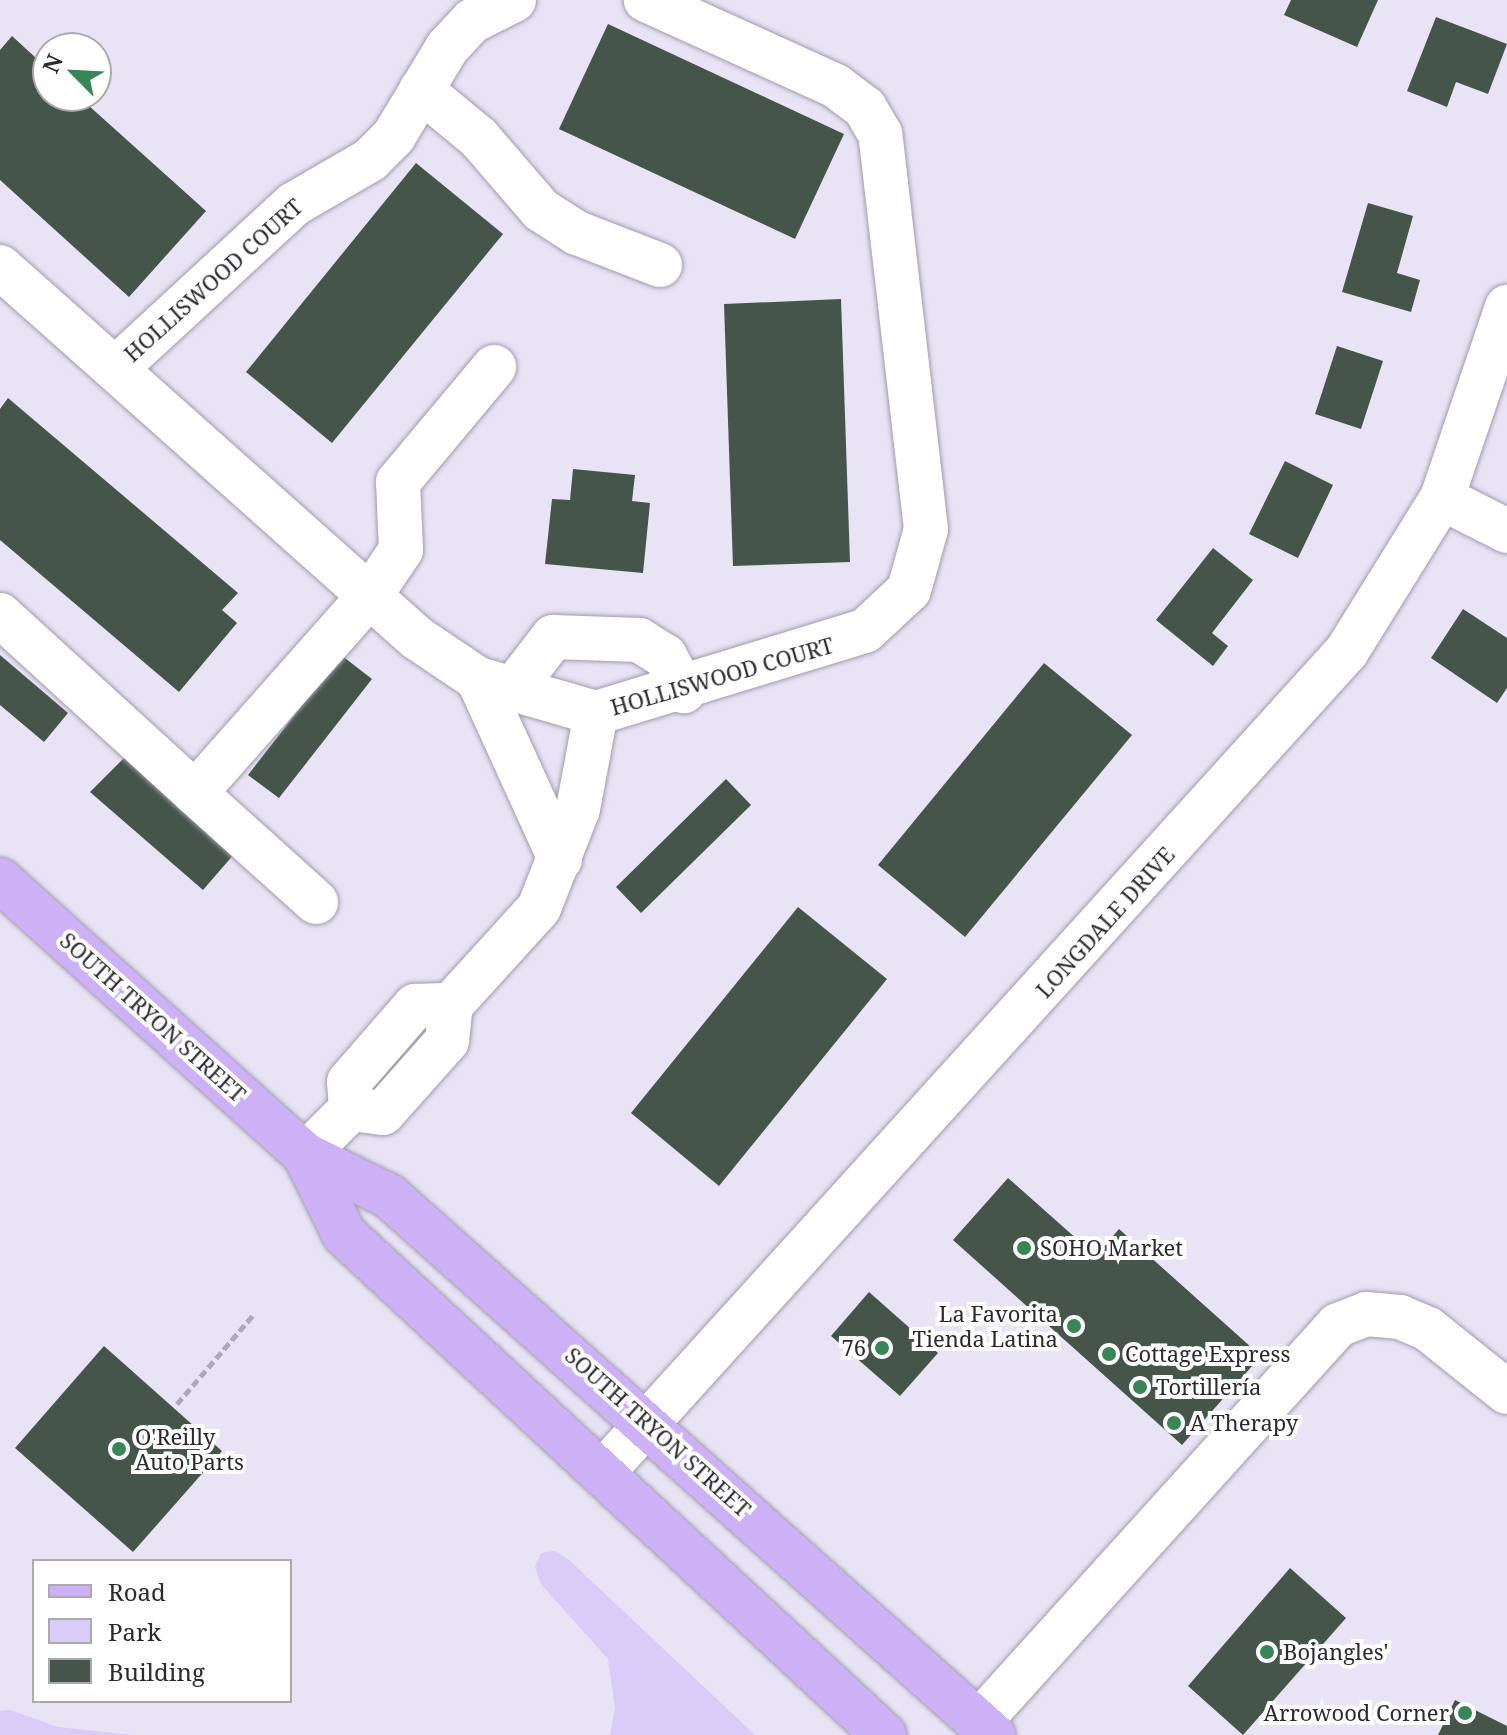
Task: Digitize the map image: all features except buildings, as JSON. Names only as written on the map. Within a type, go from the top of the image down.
[{"type":"main road","name":"SOUTH TRYON STREET","points":[[0,880],[305,1155],[389,1196],[649,1423],[986,1729]]},
{"type":"main road","name":"SOUTH TRYON STREET","points":[[305,1155],[344,1234],[884,1735]]},
{"type":"street","name":"HOLLISWOOD COURT","points":[[514,0],[472,21],[370,160],[294,204],[115,369],[372,593],[417,638],[496,684],[596,713],[684,691],[865,631],[909,590],[926,529],[880,134],[865,108],[836,86],[646,0]]},
{"type":"street","points":[[421,90],[479,138],[541,210],[577,233],[660,265]]},
{"type":"street","points":[[0,267],[115,369]]},
{"type":"street","name":"LONGDALE DRIVE","points":[[602,1473],[1328,675],[1375,612],[1442,498],[1507,307]]},
{"type":"street","points":[[195,793],[372,593],[401,550],[398,482],[494,367]]},
{"type":"street","points":[[1442,498],[1507,531]]},
{"type":"street","points":[[0,615],[316,902]]},
{"type":"street","points":[[560,859],[496,684],[553,637],[639,640],[665,656],[684,691]]},
{"type":"street","points":[[305,1155],[351,1109],[349,1082],[415,1006],[451,1005],[539,908],[560,859],[588,767],[596,713]]},
{"type":"street","points":[[986,1729],[1338,1325],[1366,1314],[1400,1317],[1428,1329],[1507,1392]]},
{"type":"path","points":[[177,1404],[253,1315]]},
{"type":"green space","points":[[554,1551],[568,1559],[755,1735],[610,1735],[615,1708],[608,1659],[540,1583],[535,1567],[541,1553]]},
{"type":"green space","points":[[10,1710],[58,1727],[133,1735],[0,1735],[0,1711]]},
{"type":"place","name":"SOHO Market","points":[[1024,1248]]},
{"type":"place","name":"La Favorita Tienda Latina","points":[[1074,1326]]},
{"type":"place","name":"76","points":[[882,1348]]},
{"type":"place","name":"Cottage Express","points":[[1109,1354]]},
{"type":"place","name":"Tortillería","points":[[1140,1387]]},
{"type":"place","name":"A Therapy","points":[[1174,1423]]},
{"type":"place","name":"O'Reilly Auto Parts","points":[[119,1449]]},
{"type":"place","name":"Bojangles'","points":[[1267,1652]]},
{"type":"place","name":"Arrowood Corner","points":[[1465,1713]]}]
